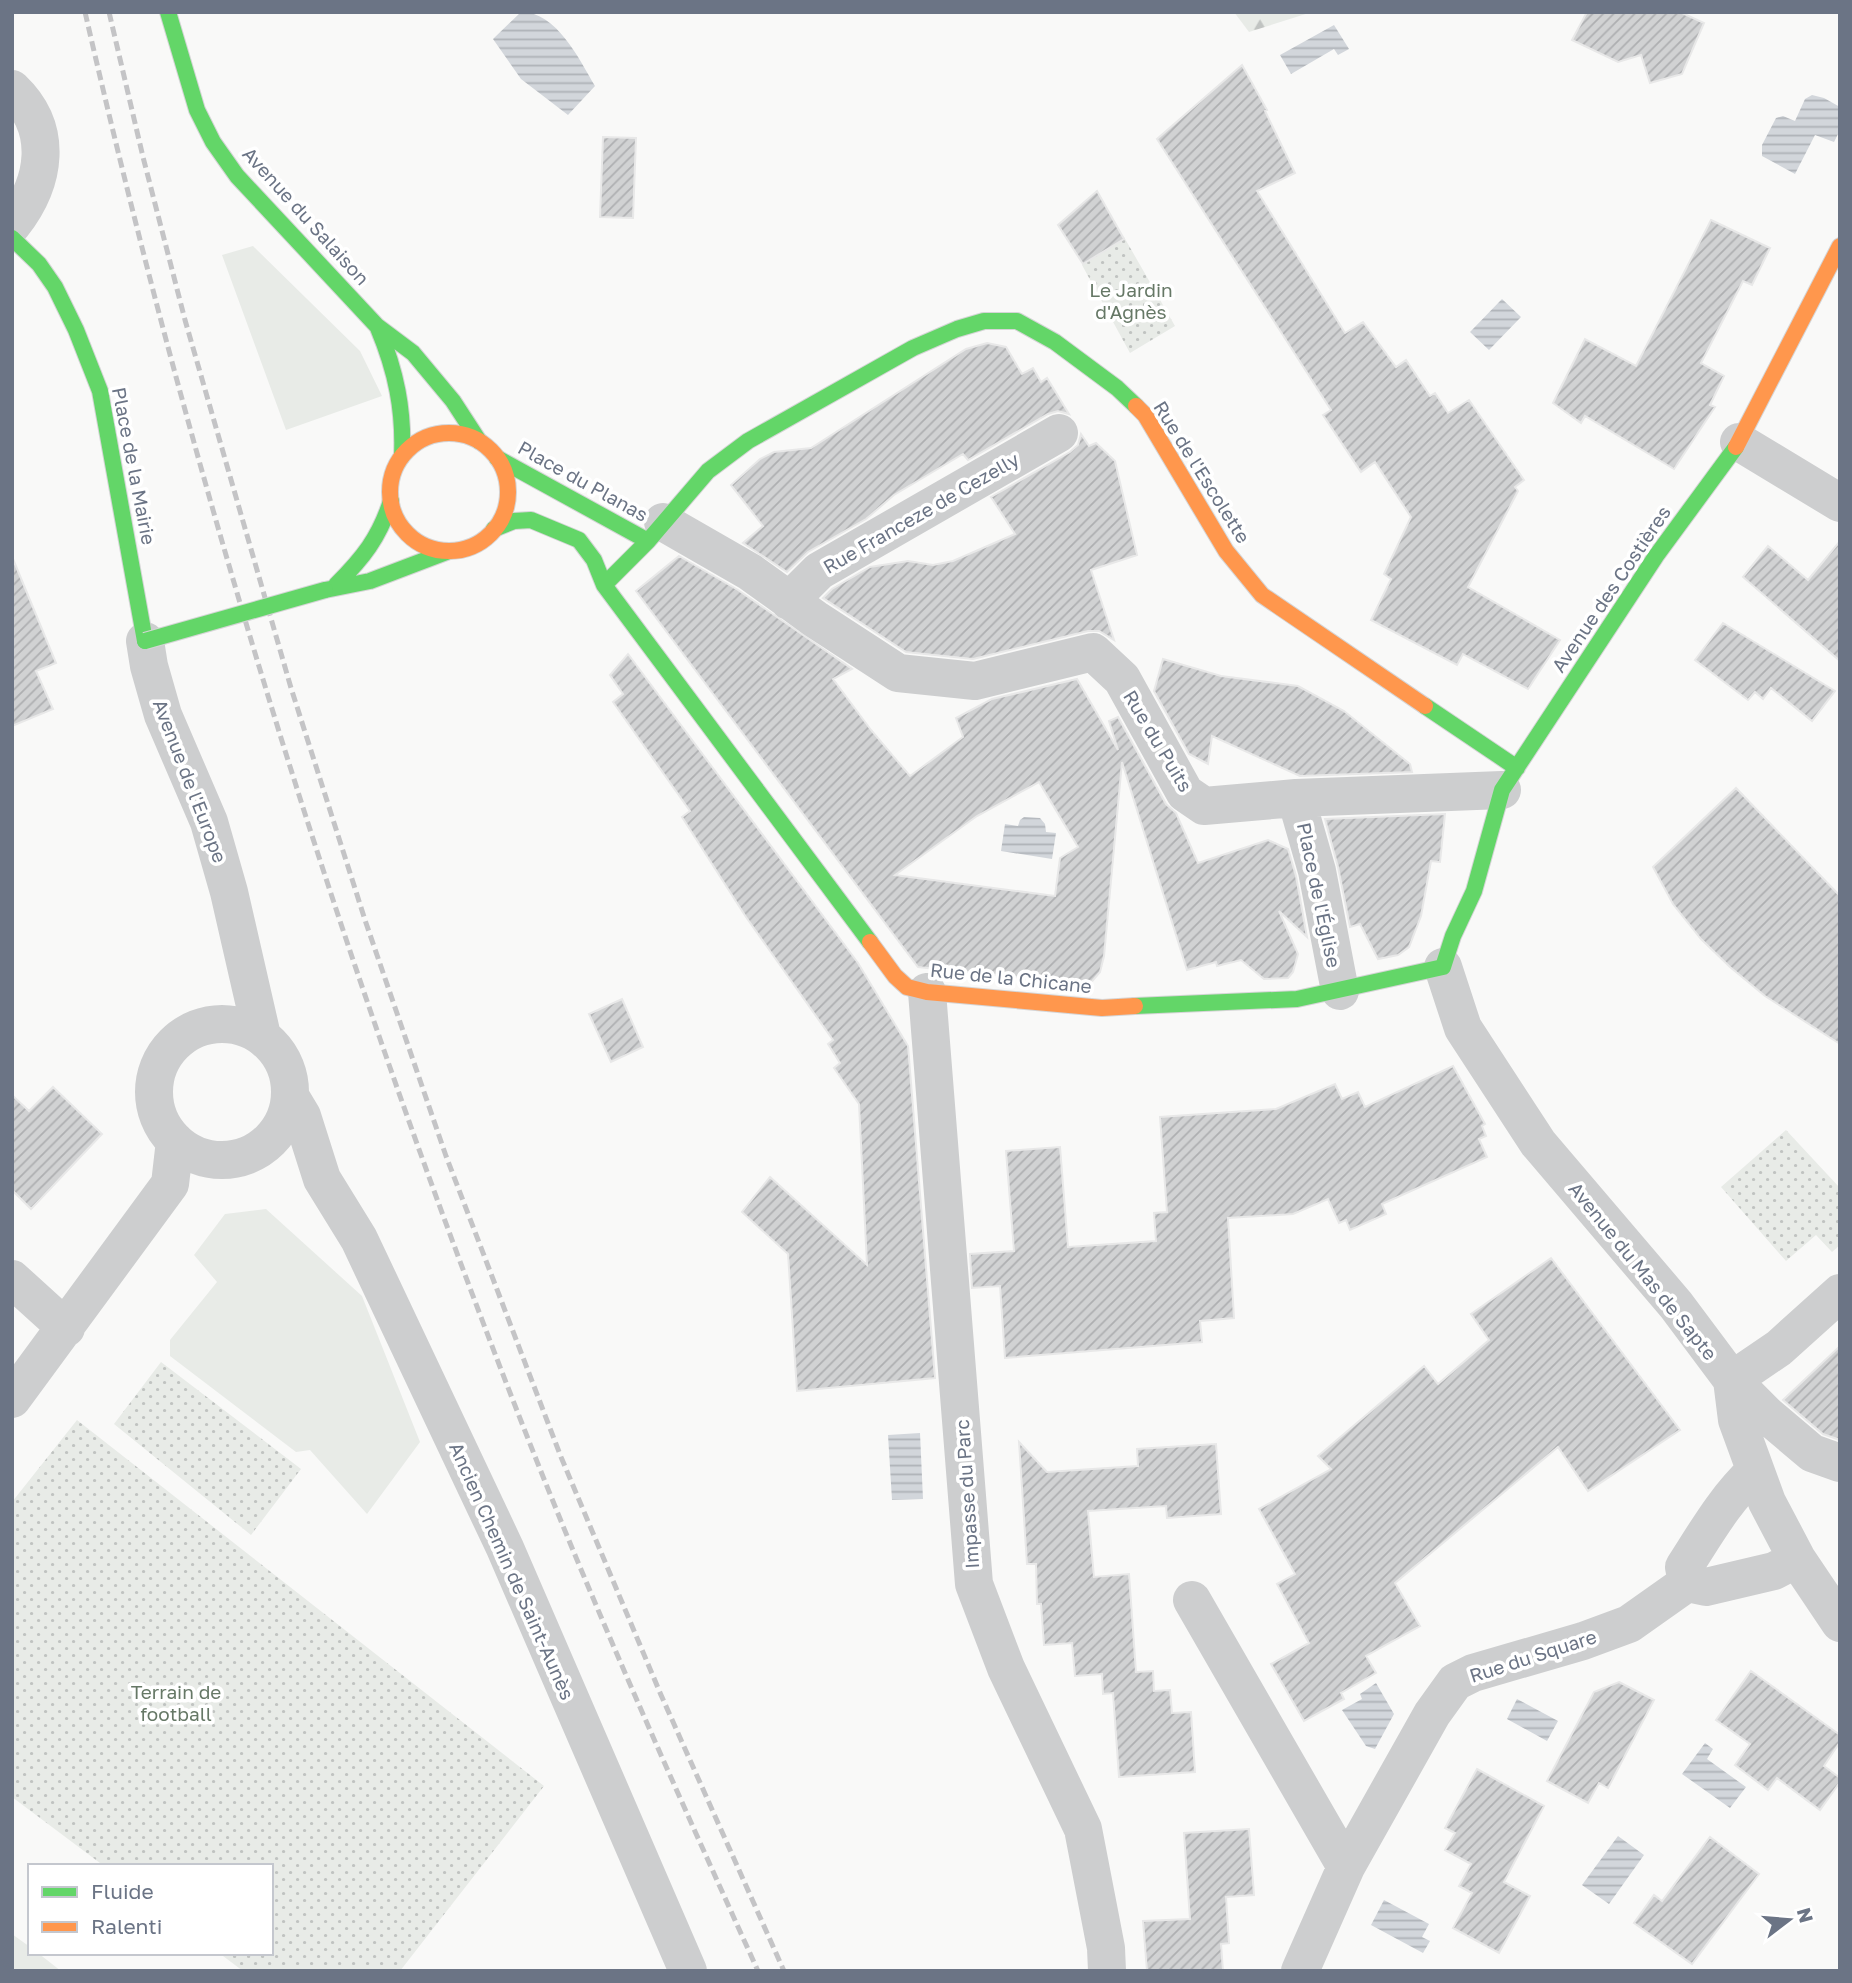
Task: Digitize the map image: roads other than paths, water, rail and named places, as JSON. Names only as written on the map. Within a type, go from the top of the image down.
[{"type":"street","name":"Avenue du Salaison","points":[[168,12],[197,110],[213,142],[237,176],[377,326],[413,353],[453,401],[479,441]]},
{"type":"street","points":[[12,89],[32,114],[41,137],[42,161],[20,215],[12,225]]},
{"type":"street","name":"Place de la Mairie","points":[[12,238],[39,264],[55,287],[76,330],[100,391],[145,641]]},
{"type":"street","name":"Avenue des Costières","points":[[1443,967],[1453,936],[1474,891],[1509,779],[1656,556],[1739,442],[1840,246]]},
{"type":"street","name":"Rue de l'Escolette","points":[[656,532],[708,471],[748,442],[813,404],[913,348],[957,329],[984,321],[1017,321],[1055,342],[1117,387],[1145,415],[1226,551],[1262,594],[1509,779]]},
{"type":"street","name":"Avenue du Salaison","points":[[377,326],[395,366],[402,402],[402,456]]},
{"type":"street","points":[[145,641],[330,588],[350,586],[395,573],[449,551],[474,545],[485,538],[502,518],[508,493],[503,468],[489,448],[479,441],[452,432],[438,434],[412,446],[402,456],[392,477],[391,501],[382,530],[369,552],[330,588]]},
{"type":"street","name":"Rue Franceze de Cezelly","points":[[789,601],[819,571],[1059,433]]},
{"type":"street","points":[[1739,442],[1840,503]]},
{"type":"street","name":"Place du Planas","points":[[497,458],[539,483],[656,532],[604,585]]},
{"type":"street","points":[[391,501],[395,514],[411,536],[435,549],[449,551]]},
{"type":"street","points":[[494,529],[514,521],[531,520],[579,540],[594,560],[604,585]]},
{"type":"street","name":"Rue du Puits","points":[[656,532],[750,572],[898,673],[975,681],[1093,652],[1122,679],[1185,793],[1204,806],[1509,779]]},
{"type":"street","name":"Rue de la Chicane","points":[[604,585],[895,976],[907,987],[927,992],[1102,1008],[1297,999],[1443,967]]},
{"type":"street","name":"Avenue de l'Europe","points":[[145,641],[163,715],[209,822],[229,892],[262,1036]]},
{"type":"street","name":"Place de l'Église","points":[[1296,798],[1317,871],[1340,991]]},
{"type":"street","points":[[217,1023],[244,962]]},
{"type":"street","name":"Avenue du Mas de Sapte","points":[[1443,967],[1463,1028],[1538,1143],[1676,1305],[1732,1380],[1737,1420],[1768,1502],[1797,1559],[1840,1623]]},
{"type":"street","name":"Impasse du Parc","points":[[927,992],[974,1584],[1006,1668],[1083,1829],[1107,1971]]},
{"type":"street","points":[[170,1184],[246,1154],[273,1136],[285,1117],[290,1096],[288,1074],[278,1053],[262,1036],[241,1026],[217,1023],[194,1029],[175,1041],[161,1060],[155,1081],[155,1103],[161,1124],[175,1141],[194,1154],[214,1159],[246,1154]]},
{"type":"street","name":"Ancien Chemin de Saint-Aunès","points":[[290,1096],[302,1116],[322,1179],[359,1239],[505,1548],[688,1971]]},
{"type":"street","points":[[12,1399],[170,1184],[175,1141]]},
{"type":"street","name":"Ancien Chemin de Saint-Aunès","points":[[246,1154],[289,1160],[322,1179]]},
{"type":"street","points":[[12,1279],[59,1337]]},
{"type":"street","points":[[1840,1293],[1779,1348],[1732,1380],[1767,1415],[1812,1453],[1840,1464]]},
{"type":"street","points":[[12,1310],[59,1337]]},
{"type":"street","points":[[1755,1471],[1718,1512],[1684,1567],[1687,1583],[1706,1587],[1773,1571],[1797,1559]]},
{"type":"street","name":"Rue du Square","points":[[1300,1971],[1346,1867],[1432,1714],[1455,1682],[1473,1673],[1583,1641],[1629,1624],[1687,1583]]},
{"type":"street","points":[[1192,1601],[1346,1867]]},
{"type":"railway","points":[[85,12],[177,381],[284,747],[342,928],[469,1287],[538,1464],[617,1655],[758,1971]]},
{"type":"railway","points":[[109,12],[185,320],[291,688],[366,923],[446,1156],[561,1457],[661,1695],[784,1971]]},
{"type":"park label","name":"Le Jardin d'Agnès","points":[[1131,301]]},
{"type":"park label","name":"Terrain de football","points":[[176,1703]]}]
